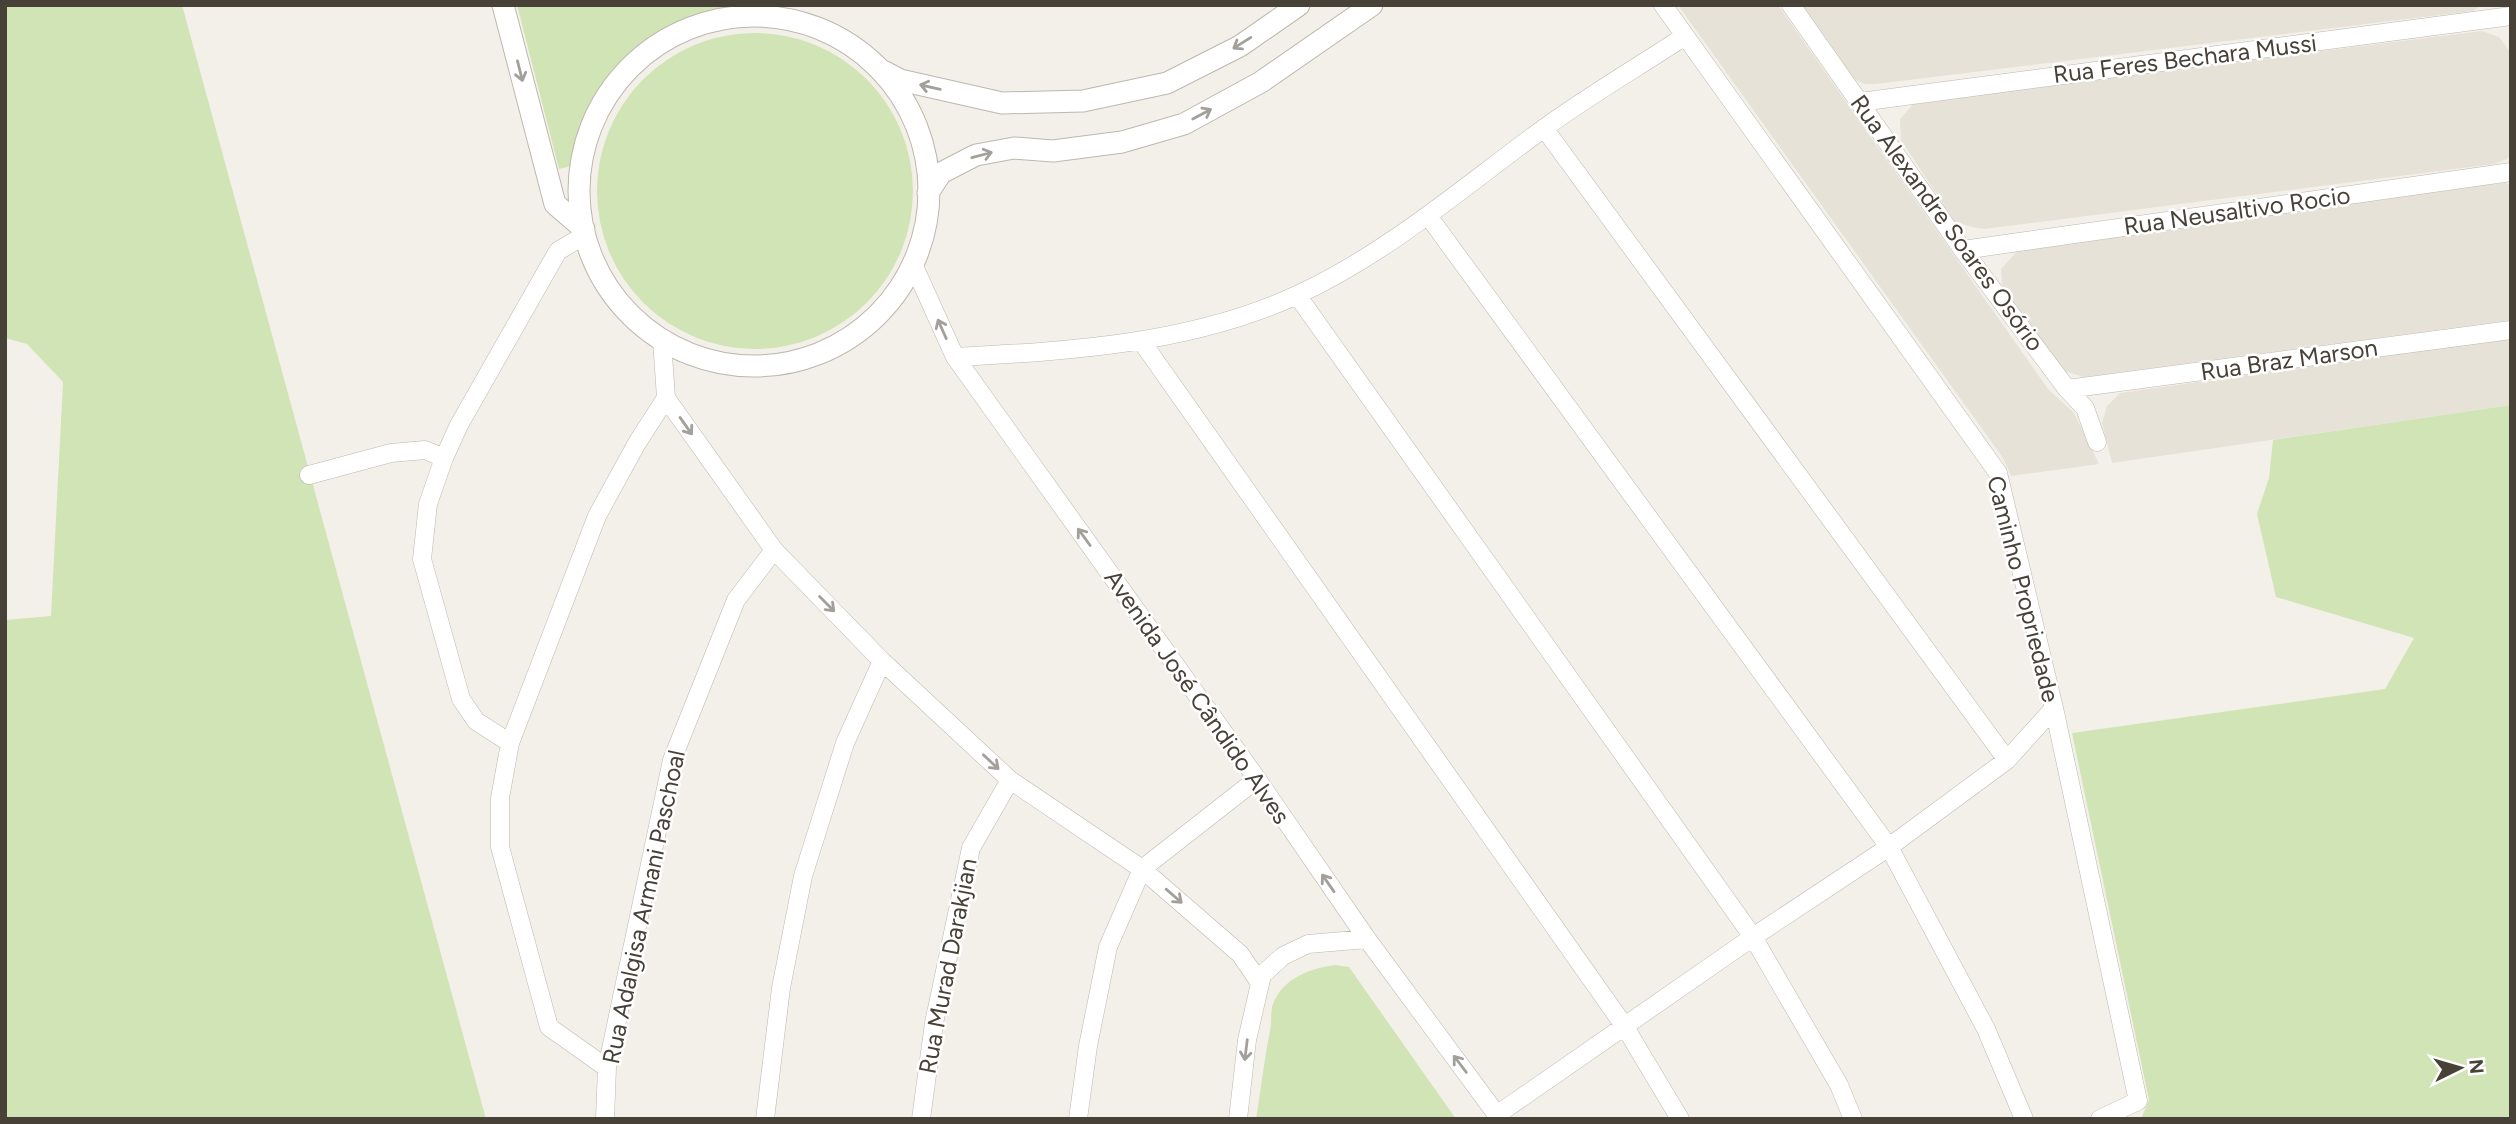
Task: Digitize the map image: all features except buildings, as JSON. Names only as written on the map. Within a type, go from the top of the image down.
[{"type":"street","points":[[503,5],[555,204],[584,232]]},
{"type":"street","points":[[878,68],[900,80],[1002,103],[1083,100],[1167,83],[1240,46],[1299,5]]},
{"type":"street","points":[[928,193],[941,173],[976,155],[1014,148],[1054,151],[1122,142],[1184,124],[1261,82],[1373,5]]},
{"type":"street","name":"Caminho Propriedade","points":[[1663,5],[1998,473],[2054,708],[2138,1101],[2100,1119]]},
{"type":"street","name":"Rua Alexandre Soares Osório","points":[[1791,5],[1963,250],[2067,389],[2085,408],[2097,442]]},
{"type":"street","points":[[791,13],[861,52],[878,68],[906,105],[923,147],[928,193],[926,217],[913,264],[902,284],[872,320],[834,347],[813,356],[768,366],[733,365],[699,358],[662,340],[638,323],[606,284],[584,232],[579,188],[587,140],[595,117],[607,96],[639,59],[679,32],[726,18],[791,13]]},
{"type":"street","name":"Rua Feres Bechara Mussi","points":[[1860,102],[2511,16]]},
{"type":"street","points":[[955,356],[1037,352],[1142,342],[1231,320],[1297,295],[1363,259],[1429,217],[1544,128],[1685,36]]},
{"type":"street","points":[[1544,128],[2007,760]]},
{"type":"street","name":"Rua Neusaltivo Rocio","points":[[1963,250],[2511,172]]},
{"type":"street","points":[[1429,217],[1889,847],[1986,1029],[2024,1119]]},
{"type":"street","points":[[510,743],[476,721],[461,699],[422,559],[428,504],[458,425],[545,272],[558,251],[584,232]]},
{"type":"street","name":"Avenida José Cândido Alves","points":[[913,264],[955,356],[1257,779],[1367,939],[1499,1117]]},
{"type":"street","points":[[1297,295],[1753,937],[1839,1085],[1853,1119]]},
{"type":"street","name":"Rua Braz Marson","points":[[2067,389],[2511,330]]},
{"type":"street","points":[[662,340],[666,398],[774,550],[882,661],[1010,780],[1142,869],[1240,954],[1260,983]]},
{"type":"street","points":[[1142,342],[1625,1027],[1680,1119]]},
{"type":"street","points":[[607,1069],[549,1027],[500,847],[500,798],[510,743],[597,516],[637,443],[666,398]]},
{"type":"street","points":[[309,475],[391,453],[425,450],[444,458]]},
{"type":"street","name":"Rua Adalgisa Armani Paschoal","points":[[605,1119],[607,1069],[672,760],[736,600],[774,550]]},
{"type":"street","points":[[765,1119],[781,988],[803,876],[845,743],[882,661]]},
{"type":"street","points":[[1499,1117],[1753,937],[1889,847],[2007,760],[2054,708]]},
{"type":"street","points":[[1078,1119],[1088,1046],[1108,947],[1142,869],[1257,779]]},
{"type":"street","name":"Rua Murad Darakjian","points":[[921,1119],[934,1023],[971,848],[1010,780]]},
{"type":"street","points":[[1238,1119],[1247,1040],[1262,975],[1283,956],[1308,944],[1367,939]]},
{"type":"shaded area","points":[[1678,5],[1778,5],[2048,389],[2074,413],[2099,464],[2011,476],[2003,458]]},
{"type":"shaded area","points":[[1799,5],[2482,5],[2473,11],[1864,84],[1852,78]]},
{"type":"shaded area","points":[[2482,31],[2499,37],[2511,53],[2511,153],[2507,159],[2494,164],[1984,229],[1954,221],[1901,140],[1900,119],[1915,102]]},
{"type":"shaded area","points":[[2498,180],[2511,185],[2511,320],[2083,377],[2059,369],[2003,293],[2001,269],[2019,249]]},
{"type":"shaded area","points":[[2511,338],[2511,405],[2112,463],[2102,423],[2107,406],[2120,393]]},
{"type":"green space","points":[[5,5],[182,5],[486,1119],[5,1119],[5,620],[51,616],[63,382],[27,344],[5,338]]},
{"type":"green space","points":[[517,5],[756,5],[696,15],[648,38],[612,72],[586,116],[571,166],[559,169]]},
{"type":"green space","points":[[755,33],[786,36],[815,45],[843,60],[877,91],[901,131],[910,160],[913,191],[910,222],[901,251],[886,279],[855,313],[815,337],[786,346],[755,349],[724,346],[695,337],[667,322],[633,291],[609,251],[600,222],[597,191],[600,160],[609,131],[624,103],[655,69],[695,45],[724,36]]},
{"type":"green space","points":[[2511,405],[2511,1119],[2141,1119],[2149,1100],[2072,733],[2385,689],[2414,638],[2276,597],[2257,514],[2269,478],[2273,440]]},
{"type":"green space","points":[[1335,965],[1349,967],[1456,1119],[1256,1119],[1272,1007],[1278,995],[1299,976]]}]
